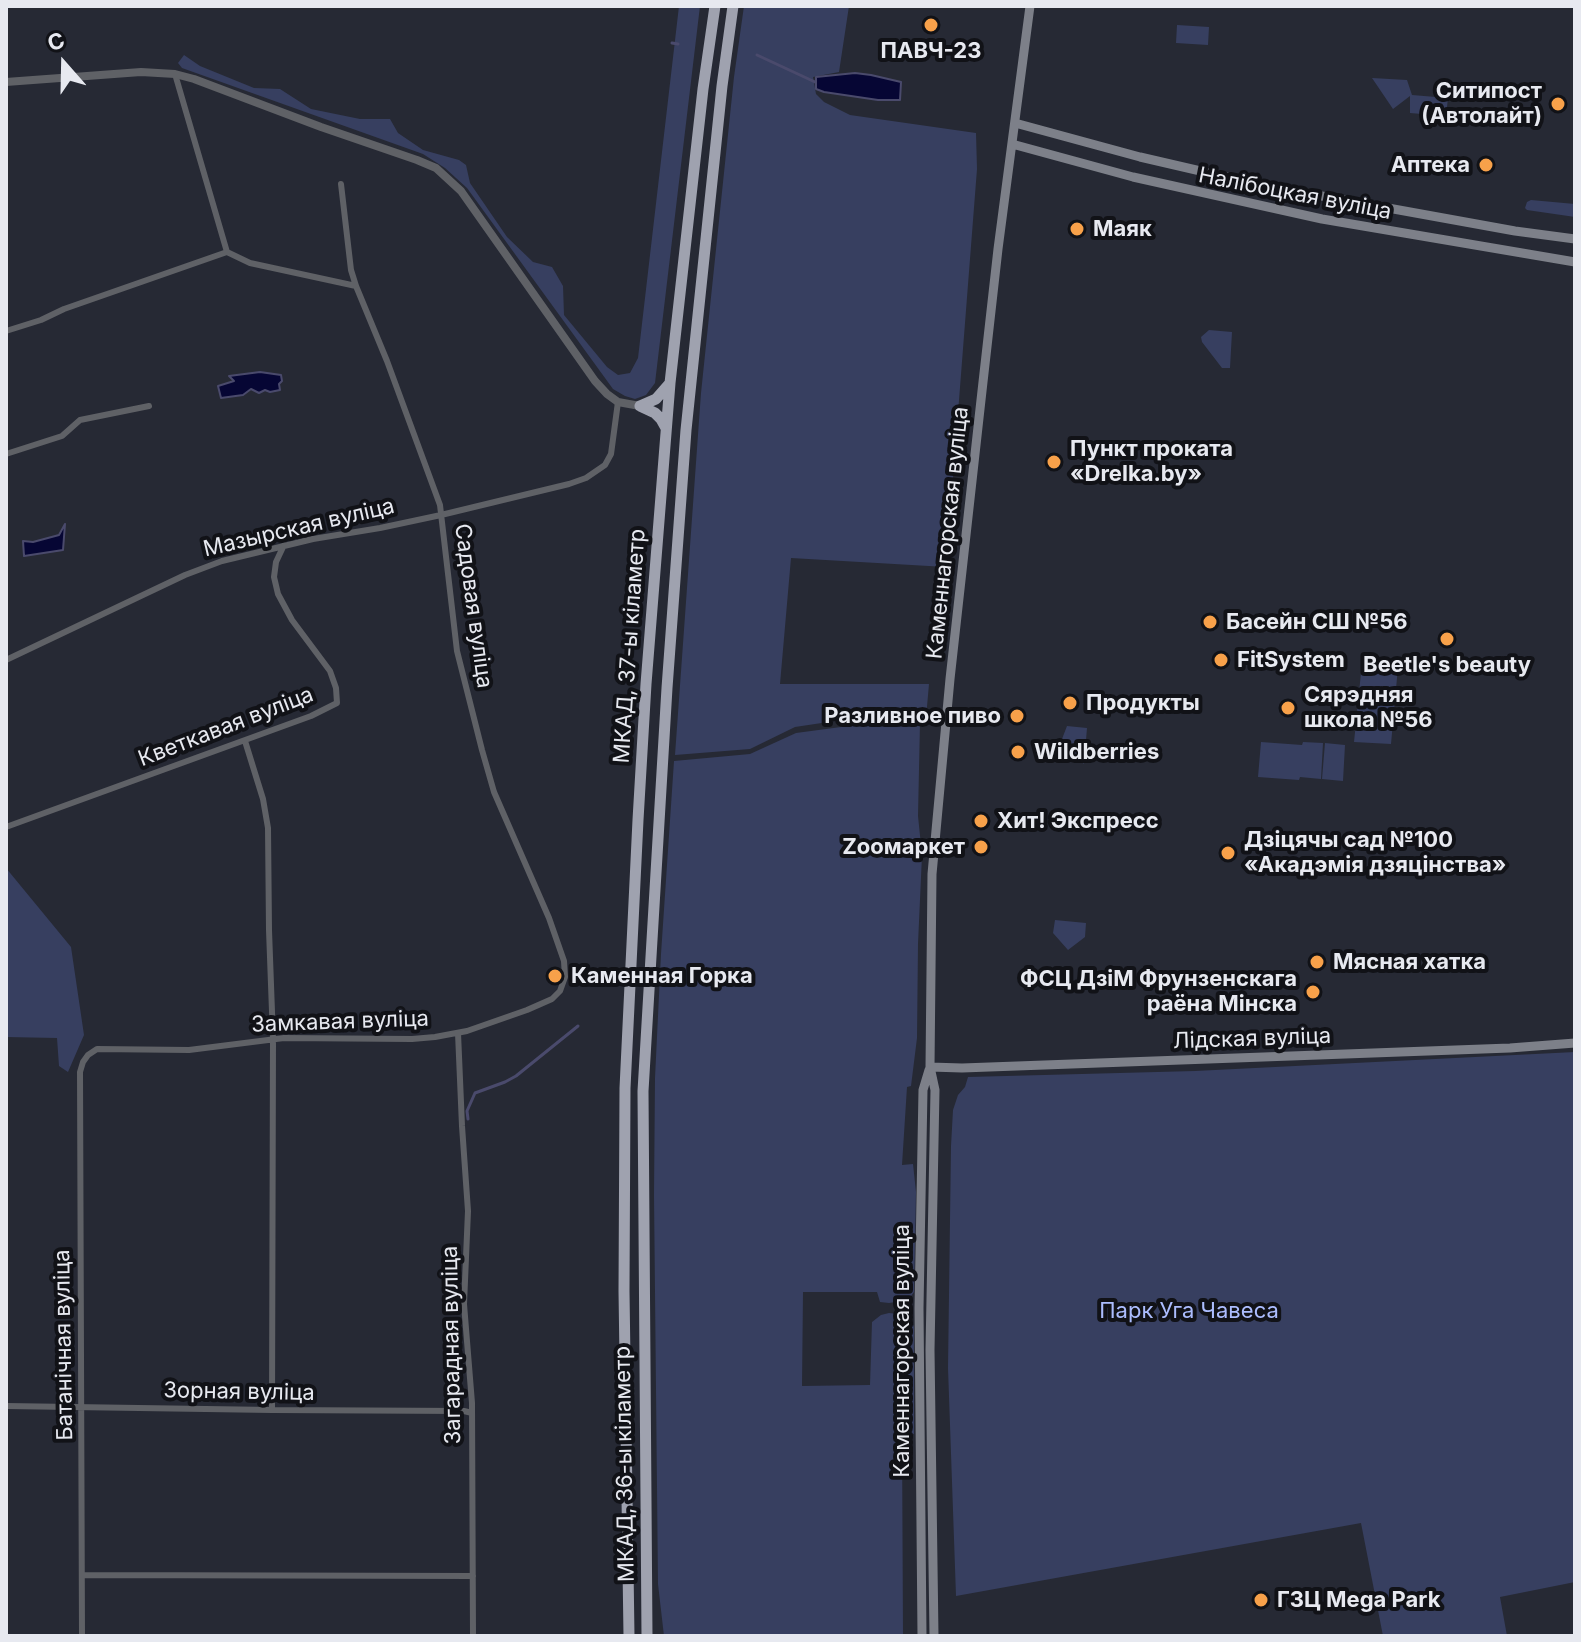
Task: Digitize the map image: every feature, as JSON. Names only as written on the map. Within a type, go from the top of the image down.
[{"type":"highway","name":"МКАД, 37-ы кіламетр","points":[[624,1291],[625,1088],[646,684],[670,383],[715,6]]},
{"type":"highway","name":"МКАД, 37-ы кіламетр","points":[[643,1291],[643,1091],[667,688],[686,430],[733,6]]},
{"type":"highway","points":[[640,406],[656,399],[670,383]]},
{"type":"highway","points":[[640,406],[655,413],[666,429]]},
{"type":"highway","name":"МКАД, 36-ы кіламетр","points":[[624,1291],[629,1636]]},
{"type":"highway","name":"МКАД, 36-ы кіламетр","points":[[643,1291],[647,1636]]},
{"type":"main road","name":"Каменнагорская вуліца","points":[[934,1636],[930,1350],[935,1090],[930,1067],[932,874],[984,367],[1030,6]]},
{"type":"main road","name":"Налібоцкая вуліца","points":[[1015,123],[1140,157],[1261,185],[1575,239]]},
{"type":"main road","name":"Налібоцкая вуліца","points":[[1012,144],[1133,177],[1308,216],[1575,262]]},
{"type":"main road","name":"Лідская вуліца","points":[[930,1067],[1041,1066],[1575,1043]]},
{"type":"main road","name":"Каменнагорская вуліца","points":[[922,1636],[919,1308],[923,1090],[930,1067]]},
{"type":"street","points":[[7,80],[141,72],[175,74],[417,160],[445,175],[469,202],[595,381],[618,402],[640,406]]},
{"type":"street","points":[[175,74],[227,252]]},
{"type":"street","name":"Садовая вуліца","points":[[341,184],[351,270],[434,485],[441,515],[457,651],[468,700],[494,792],[549,918],[564,961],[565,977]]},
{"type":"street","points":[[6,331],[227,252],[250,263],[356,286]]},
{"type":"street","name":"Мазырская вуліца","points":[[6,660],[185,575],[222,561],[284,545],[441,515],[586,478],[605,465],[611,454],[618,402]]},
{"type":"street","points":[[6,454],[62,436],[80,420],[149,406]]},
{"type":"street","name":"Кветкавая вуліца","points":[[6,827],[245,741],[337,703],[330,671],[292,620],[278,594],[274,577],[276,562],[284,545]]},
{"type":"street","points":[[245,741],[263,799],[268,828],[273,1043],[272,1410]]},
{"type":"street","name":"Замкавая вуліца","points":[[88,1055],[97,1049],[189,1050],[273,1043],[412,1039],[458,1033],[552,999],[560,991],[565,977]]},
{"type":"street","name":"Загарадная вуліца","points":[[458,1033],[468,1211],[464,1304],[472,1413],[473,1636]]},
{"type":"street","name":"Батанічная вуліца","points":[[82,1636],[80,1072],[88,1055]]},
{"type":"street","name":"Зорная вуліца","points":[[6,1406],[472,1413]]},
{"type":"street","points":[[83,1575],[473,1576]]},
{"type":"green space","points":[[679,6],[700,6],[655,383],[646,395],[635,399],[613,389],[467,188],[445,168],[423,154],[182,68],[178,63],[184,55],[200,66],[254,88],[280,89],[311,109],[360,119],[390,119],[398,133],[423,150],[459,160],[466,165],[470,183],[507,237],[533,262],[552,267],[563,286],[564,315],[607,367],[618,375],[630,373],[638,358]]},
{"type":"green space","points":[[744,6],[849,6],[839,72],[813,77],[816,94],[824,102],[850,115],[976,133],[977,169],[946,567],[791,558],[780,684],[929,684],[926,718],[875,715],[795,727],[750,749],[675,755],[701,393]]},
{"type":"green space","points":[[1177,25],[1209,27],[1208,45],[1176,43]]},
{"type":"green space","points":[[1372,78],[1407,80],[1412,95],[1448,98],[1446,116],[1410,113],[1410,96],[1393,109]]},
{"type":"green space","points":[[1527,202],[1575,204],[1575,217],[1527,210]]},
{"type":"green space","points":[[1209,330],[1232,332],[1230,368],[1222,368],[1202,342],[1201,337]]},
{"type":"green space","points":[[1362,663],[1398,667],[1391,744],[1354,742]]},
{"type":"green space","points":[[871,723],[920,723],[918,816],[922,855],[917,1038],[911,1086],[907,1087],[902,1165],[913,1164],[916,1192],[914,1292],[908,1300],[889,1303],[880,1302],[877,1292],[803,1292],[802,1386],[870,1385],[872,1322],[889,1313],[912,1322],[914,1434],[902,1432],[903,1636],[664,1636],[658,1584],[655,1078],[674,761],[750,754],[796,733]]},
{"type":"green space","points":[[1067,726],[1087,728],[1084,764],[1062,739]]},
{"type":"green space","points":[[1261,742],[1323,743],[1321,779],[1258,777]]},
{"type":"green space","points":[[1325,743],[1345,745],[1343,781],[1322,779]]},
{"type":"green space","points":[[6,868],[71,947],[84,1035],[68,1072],[59,1066],[57,1038],[6,1037]]},
{"type":"green space","points":[[1055,920],[1086,923],[1085,937],[1068,950],[1053,933]]},
{"type":"green space","name":"Парк Уга Чавеса","points":[[1575,1052],[1575,1582],[1500,1597],[1507,1636],[1383,1636],[1361,1523],[956,1596],[948,1368],[951,1146],[953,1110],[968,1077],[1195,1071]]},
{"type":"shaded area","points":[[855,73],[901,82],[900,100],[878,100],[816,89],[816,77]]},
{"type":"shaded area","points":[[260,372],[281,375],[280,390],[259,393],[251,389],[243,395],[221,398],[218,386],[234,381],[229,376]]},
{"type":"shaded area","points":[[65,524],[63,550],[24,556],[23,541],[33,542],[59,535]]},
{"type":"waterway","points":[[672,43],[678,44]]},
{"type":"waterway","points":[[757,55],[815,82]]},
{"type":"waterway","points":[[468,1119],[467,1111],[475,1093],[516,1076],[578,1026]]},
{"type":"place","name":"ПАВЧ-23","points":[[931,25]]},
{"type":"place","name":"Ситипост (Автолайт)","points":[[1558,104]]},
{"type":"place","name":"Аптека","points":[[1486,165]]},
{"type":"place","name":"Маяк","points":[[1077,229]]},
{"type":"place","name":"Пункт проката «Drelka.by»","points":[[1054,462]]},
{"type":"place","name":"Басейн СШ №56","points":[[1210,622]]},
{"type":"place","name":"Beetle's beauty","points":[[1447,639]]},
{"type":"place","name":"FitSystem","points":[[1221,660]]},
{"type":"place","name":"Продукты","points":[[1070,703]]},
{"type":"place","name":"Сярэдняя школа №56","points":[[1288,708]]},
{"type":"place","name":"Разливное пиво","points":[[1017,716]]},
{"type":"place","name":"Wildberries","points":[[1018,752]]},
{"type":"place","name":"Хит! Экспресс","points":[[981,821]]},
{"type":"place","name":"Zooмаркет","points":[[981,847]]},
{"type":"place","name":"Дзіцячы сад №100 «Акадэмія дзяцінства»","points":[[1228,853]]},
{"type":"place","name":"Мясная хатка","points":[[1317,962]]},
{"type":"place","name":"Каменная Горка","points":[[555,976]]},
{"type":"place","name":"ФСЦ ДзіМ Фрунзенскага раёна Мінска","points":[[1313,992]]},
{"type":"place","name":"ГЗЦ Mega Park","points":[[1261,1600]]}]
